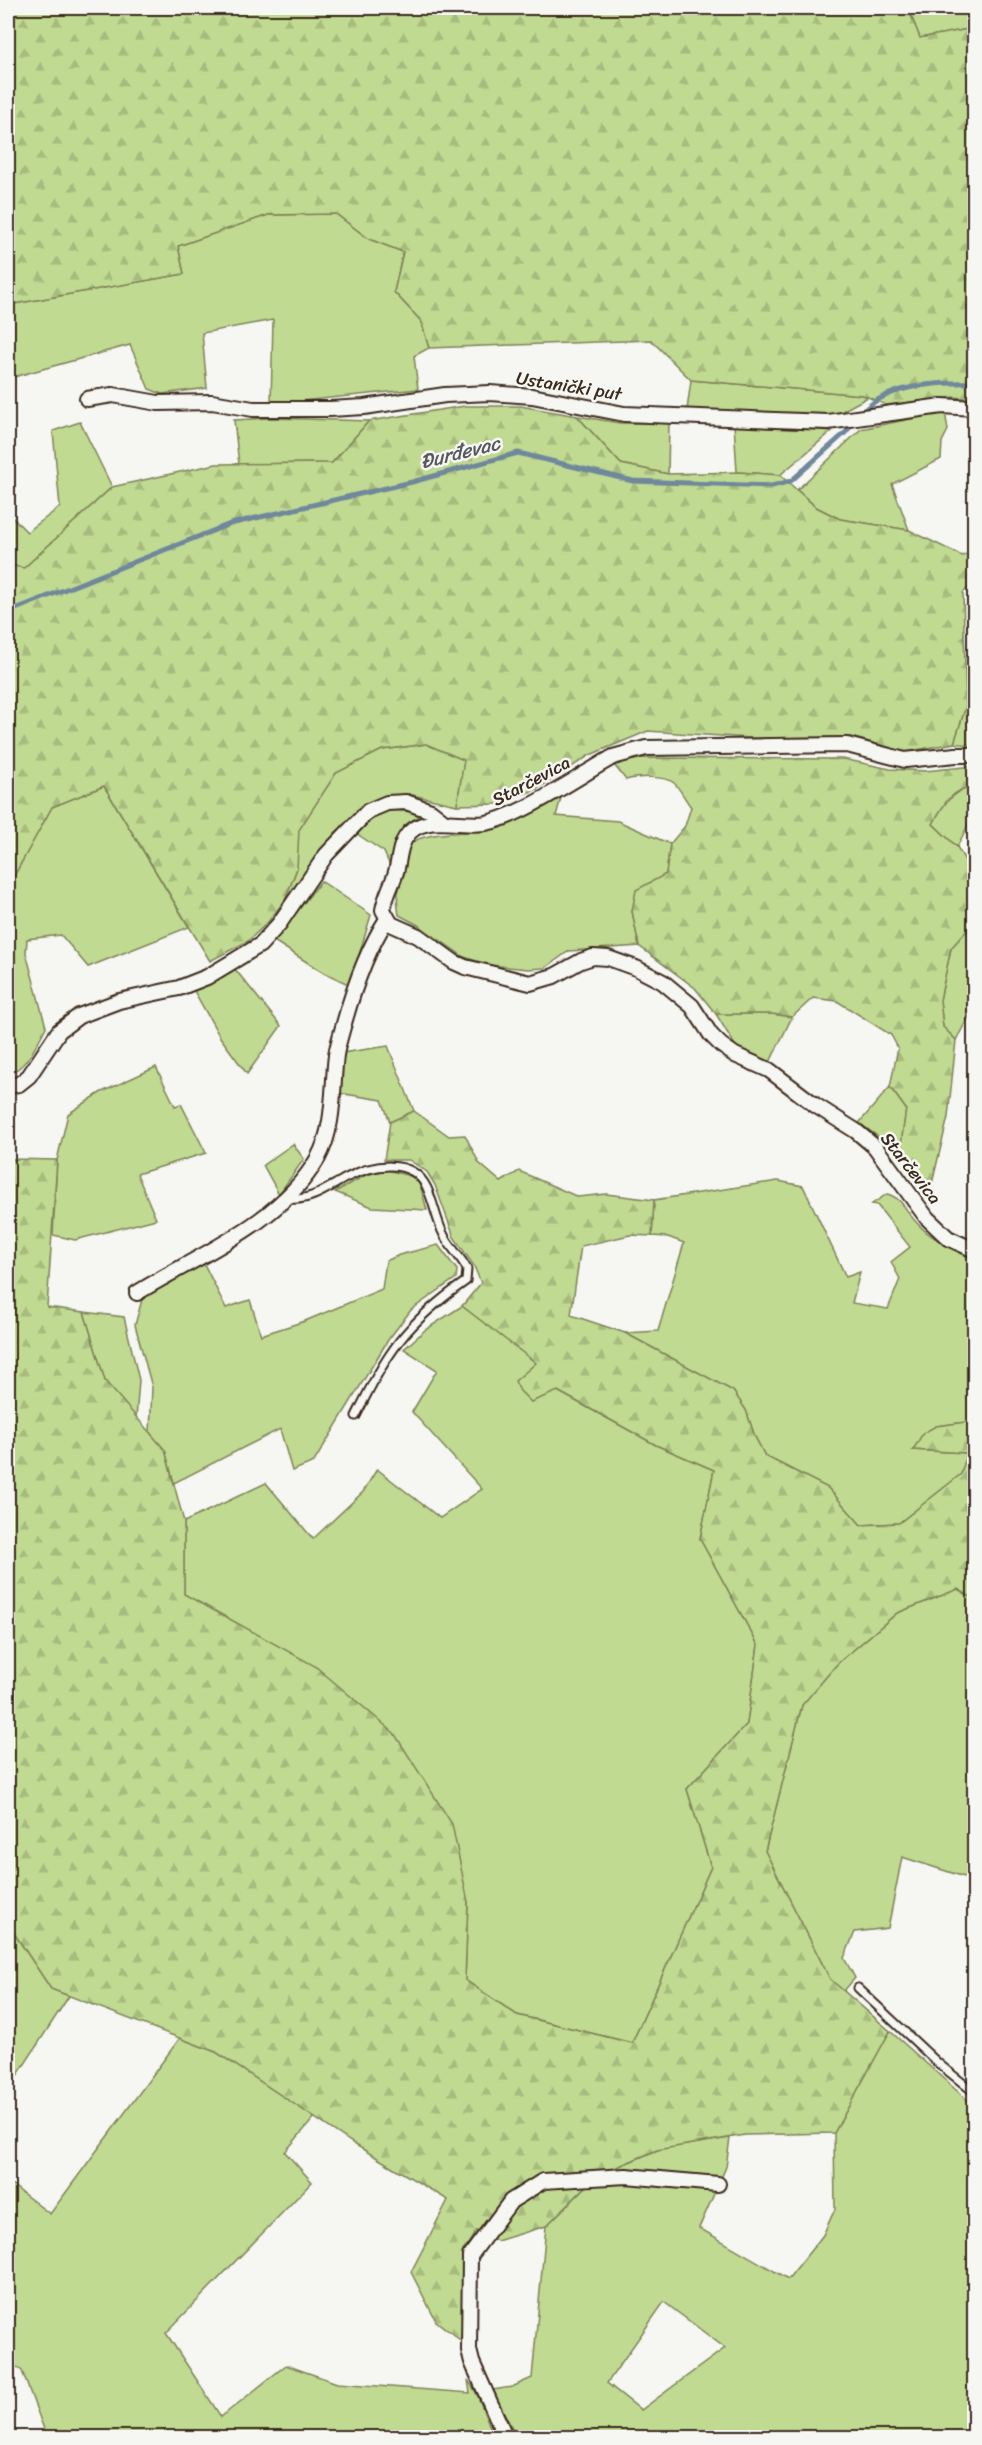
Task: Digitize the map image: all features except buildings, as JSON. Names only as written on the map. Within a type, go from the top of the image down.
[{"type":"street","name":"Ustanički put","points":[[87,399],[113,395],[158,403],[212,402],[253,409],[330,409],[364,407],[446,395],[490,393],[532,396],[624,414],[828,422],[870,418],[942,406],[975,408]]},
{"type":"street","name":"Starčevica","points":[[975,755],[956,754],[905,760],[847,745],[646,748],[613,757],[532,803],[493,821],[422,825],[405,838],[401,845],[396,874],[383,910],[387,919],[396,927],[418,936],[454,962],[465,967],[530,983],[554,976],[593,957],[608,958],[636,968],[663,982],[692,1006],[711,1035],[721,1045],[735,1055],[769,1070],[875,1147],[927,1218],[948,1238],[975,1250]]},
{"type":"street","points":[[8,1086],[19,1084],[29,1076],[59,1030],[79,1016],[119,1001],[179,988],[207,977],[260,945],[279,924],[326,855],[368,811],[387,803],[406,802],[431,811],[446,822]]},
{"type":"street","points":[[137,1293],[250,1227],[287,1196],[308,1173],[325,1142],[336,1052],[360,973],[373,940],[387,919]]},
{"type":"street","points":[[506,2438],[472,2362],[470,2256],[511,2201],[543,2181],[626,2176],[718,2184]]},
{"type":"lane","points":[[287,1196],[291,1199],[303,1199],[353,1174],[373,1168],[390,1166],[409,1169],[427,1187],[442,1231],[453,1251],[467,1269],[466,1281],[420,1317],[390,1351],[356,1416]]},
{"type":"lane","points":[[858,1988],[939,2064],[975,2092]]},
{"type":"green space","points":[[8,8],[908,8],[920,38],[974,28],[974,399],[954,397],[886,405],[863,395],[691,380],[651,340],[429,348],[421,321],[394,292],[403,252],[369,239],[336,214],[268,215],[178,246],[184,274],[8,305]]},
{"type":"green space","points":[[908,8],[974,8],[974,28],[920,38]]},
{"type":"green space","points":[[336,214],[369,239],[403,252],[394,292],[421,321],[429,348],[414,356],[418,389],[271,404],[273,320],[202,333],[207,388],[162,394],[149,389],[130,345],[10,378],[8,305],[184,274],[178,246],[268,215]]},
{"type":"green space","points":[[691,380],[868,397],[835,415],[687,410]]},
{"type":"green space","points":[[465,406],[520,406],[577,416],[621,464],[668,474],[737,472],[780,475],[816,507],[840,519],[909,530],[962,556],[974,551],[974,581],[963,593],[966,706],[954,743],[905,752],[851,737],[750,738],[648,731],[590,755],[537,789],[497,804],[457,805],[464,760],[426,744],[382,750],[336,773],[299,830],[297,868],[285,900],[268,922],[248,941],[210,961],[104,786],[52,807],[8,887],[8,565],[24,568],[112,487],[216,464],[332,463],[369,421]]},
{"type":"green space","points":[[945,412],[948,430],[942,442],[941,459],[892,484],[909,530],[840,519],[816,507],[797,490],[861,429]]},
{"type":"green space","points":[[577,416],[620,423],[669,423],[668,474],[621,464]]},
{"type":"green space","points":[[270,418],[369,421],[332,463],[239,464],[234,420]]},
{"type":"green space","points":[[80,422],[112,487],[24,568],[8,565],[8,513],[27,532],[60,507],[53,431]]},
{"type":"green space","points":[[734,424],[832,431],[780,475],[737,472]]},
{"type":"green space","points":[[965,669],[974,669],[974,746],[954,743],[966,706]]},
{"type":"green space","points":[[426,744],[464,760],[457,805],[408,794],[376,799],[336,832],[285,900],[297,868],[298,830],[336,773],[382,750]]},
{"type":"green space","points":[[638,758],[843,759],[890,769],[925,771],[974,766],[974,787],[954,794],[944,805],[933,824],[957,847],[974,875],[974,909],[969,928],[951,948],[940,1000],[943,1027],[956,1040],[948,1117],[930,1192],[900,1152],[906,1109],[890,1087],[898,1048],[891,1035],[837,1001],[813,998],[792,1017],[772,1014],[716,1014],[695,988],[639,946],[632,911],[636,890],[666,874],[670,844],[685,826],[691,807],[670,780],[650,777],[626,780],[614,765]]},
{"type":"green space","points":[[104,786],[189,927],[88,967],[61,935],[27,939],[26,953],[46,1027],[26,1061],[8,1074],[8,887],[52,807]]},
{"type":"green space","points":[[967,786],[974,787],[974,813],[957,847],[933,824],[944,803]]},
{"type":"green space","points":[[562,794],[556,816],[618,821],[670,844],[666,874],[632,911],[639,946],[569,951],[545,968],[528,969],[490,965],[464,957],[418,925],[399,915],[398,892],[411,844],[426,837],[491,828]]},
{"type":"green space","points":[[389,810],[418,814],[418,819],[401,833],[393,851],[390,866],[384,852],[357,834],[376,815]]},
{"type":"green space","points":[[321,881],[371,915],[350,985],[319,970],[274,941]]},
{"type":"green space","points":[[969,928],[974,929],[974,1007],[956,1040],[943,1027],[940,1000],[951,948]]},
{"type":"green space","points":[[234,968],[281,1026],[247,1074],[220,1037],[193,989]]},
{"type":"green space","points":[[716,1014],[772,1014],[792,1017],[770,1062],[736,1047]]},
{"type":"green space","points":[[388,1046],[414,1111],[390,1122],[382,1100],[339,1093],[342,1053]]},
{"type":"green space","points":[[156,1067],[175,1106],[181,1104],[206,1153],[137,1174],[156,1219],[75,1240],[53,1235],[57,1160],[68,1114],[100,1093]]},
{"type":"green space","points":[[890,1087],[906,1109],[900,1152],[859,1123]]},
{"type":"green space","points":[[414,1111],[449,1136],[465,1135],[479,1163],[501,1182],[519,1171],[578,1197],[606,1194],[654,1200],[652,1236],[630,1235],[581,1246],[571,1315],[625,1333],[733,1391],[746,1410],[755,1437],[765,1456],[828,1488],[861,1525],[899,1523],[961,1474],[967,1453],[913,1450],[923,1433],[936,1426],[974,1421],[974,1599],[958,1589],[897,1613],[838,1663],[802,1705],[765,1851],[830,1979],[890,2031],[834,2133],[745,2135],[657,2150],[598,2175],[546,2226],[497,2241],[476,2231],[463,2252],[464,2326],[460,2340],[436,2321],[411,2272],[448,2200],[354,2144],[216,2052],[51,1989],[8,1924],[8,1159],[57,1160],[47,1307],[84,1312],[105,1381],[165,1450],[184,1522],[184,1594],[315,1666],[394,1733],[452,1824],[468,1902],[465,1980],[517,2015],[632,2043],[711,1867],[687,1789],[747,1724],[758,1645],[700,1539],[714,1470],[656,1445],[558,1391],[531,1402],[520,1391],[515,1381],[536,1363],[462,1306],[481,1283],[474,1266],[454,1237],[435,1185],[427,1172],[409,1160],[384,1160],[390,1122]]},
{"type":"green space","points":[[293,1144],[304,1159],[279,1194],[263,1165]]},
{"type":"green space","points":[[387,1170],[414,1177],[420,1185],[427,1210],[372,1207],[335,1192],[366,1175]]},
{"type":"green space","points":[[778,1181],[803,1186],[846,1277],[860,1272],[852,1303],[888,1309],[900,1279],[891,1262],[910,1247],[877,1205],[872,1204],[887,1194],[901,1202],[917,1223],[930,1234],[974,1259],[974,1421],[936,1426],[913,1450],[968,1453],[962,1474],[899,1523],[861,1525],[828,1488],[765,1456],[755,1437],[746,1410],[733,1391],[625,1333],[658,1331],[684,1243],[668,1237],[652,1236],[654,1200]]},
{"type":"green space","points":[[438,1245],[457,1270],[456,1278],[411,1310],[388,1340],[314,1462],[292,1471],[280,1429],[174,1483],[165,1450],[150,1433],[152,1387],[135,1325],[143,1296],[203,1262],[226,1308],[250,1300],[261,1335],[305,1321],[382,1289],[386,1261],[399,1255]]},
{"type":"green space","points":[[462,1306],[537,1363],[557,1391],[656,1445],[714,1470],[700,1539],[758,1645],[747,1724],[687,1789],[711,1867],[632,2043],[517,2015],[465,1980],[468,1902],[184,1594],[184,1522],[266,1483],[313,1539],[363,1492],[377,1469],[440,1518],[482,1489],[412,1412],[437,1370],[404,1349],[425,1330]]},
{"type":"green space","points":[[84,1312],[124,1317],[139,1380],[136,1419],[105,1381]]},
{"type":"green space","points":[[958,1589],[974,1599],[974,1868],[968,1878],[902,1857],[888,1928],[855,1932],[844,1958],[855,1978],[843,1992],[830,1979],[765,1851],[802,1705],[838,1663],[897,1613]]},
{"type":"green space","points":[[8,1924],[51,1989],[69,1996],[8,2090]]},
{"type":"green space","points":[[890,2031],[974,2106],[974,2437],[919,2437],[892,2433],[888,2438],[517,2437],[492,2390],[512,2387],[532,2378],[546,2226],[598,2175],[660,2149],[730,2138],[726,2167],[699,2228],[788,2279],[823,2235],[835,2209],[834,2133]],"holes":[[[664,2302],[725,2348],[641,2410],[607,2383]]]},
{"type":"green space","points":[[180,2038],[216,2052],[315,2117],[285,2152],[312,2182],[166,2333],[221,2417],[286,2365],[337,2383],[470,2393],[468,2380],[477,2394],[494,2437],[47,2437],[22,2371],[8,2360],[8,2182],[50,2214]]},
{"type":"waterway","name":"Đurđevac","points":[[861,414],[871,404],[898,391],[945,383],[974,383]]},
{"type":"waterway","name":"Đurđevac","points":[[8,612],[230,524],[412,482],[518,453],[633,481],[772,486],[791,481],[845,433],[855,421]]}]
